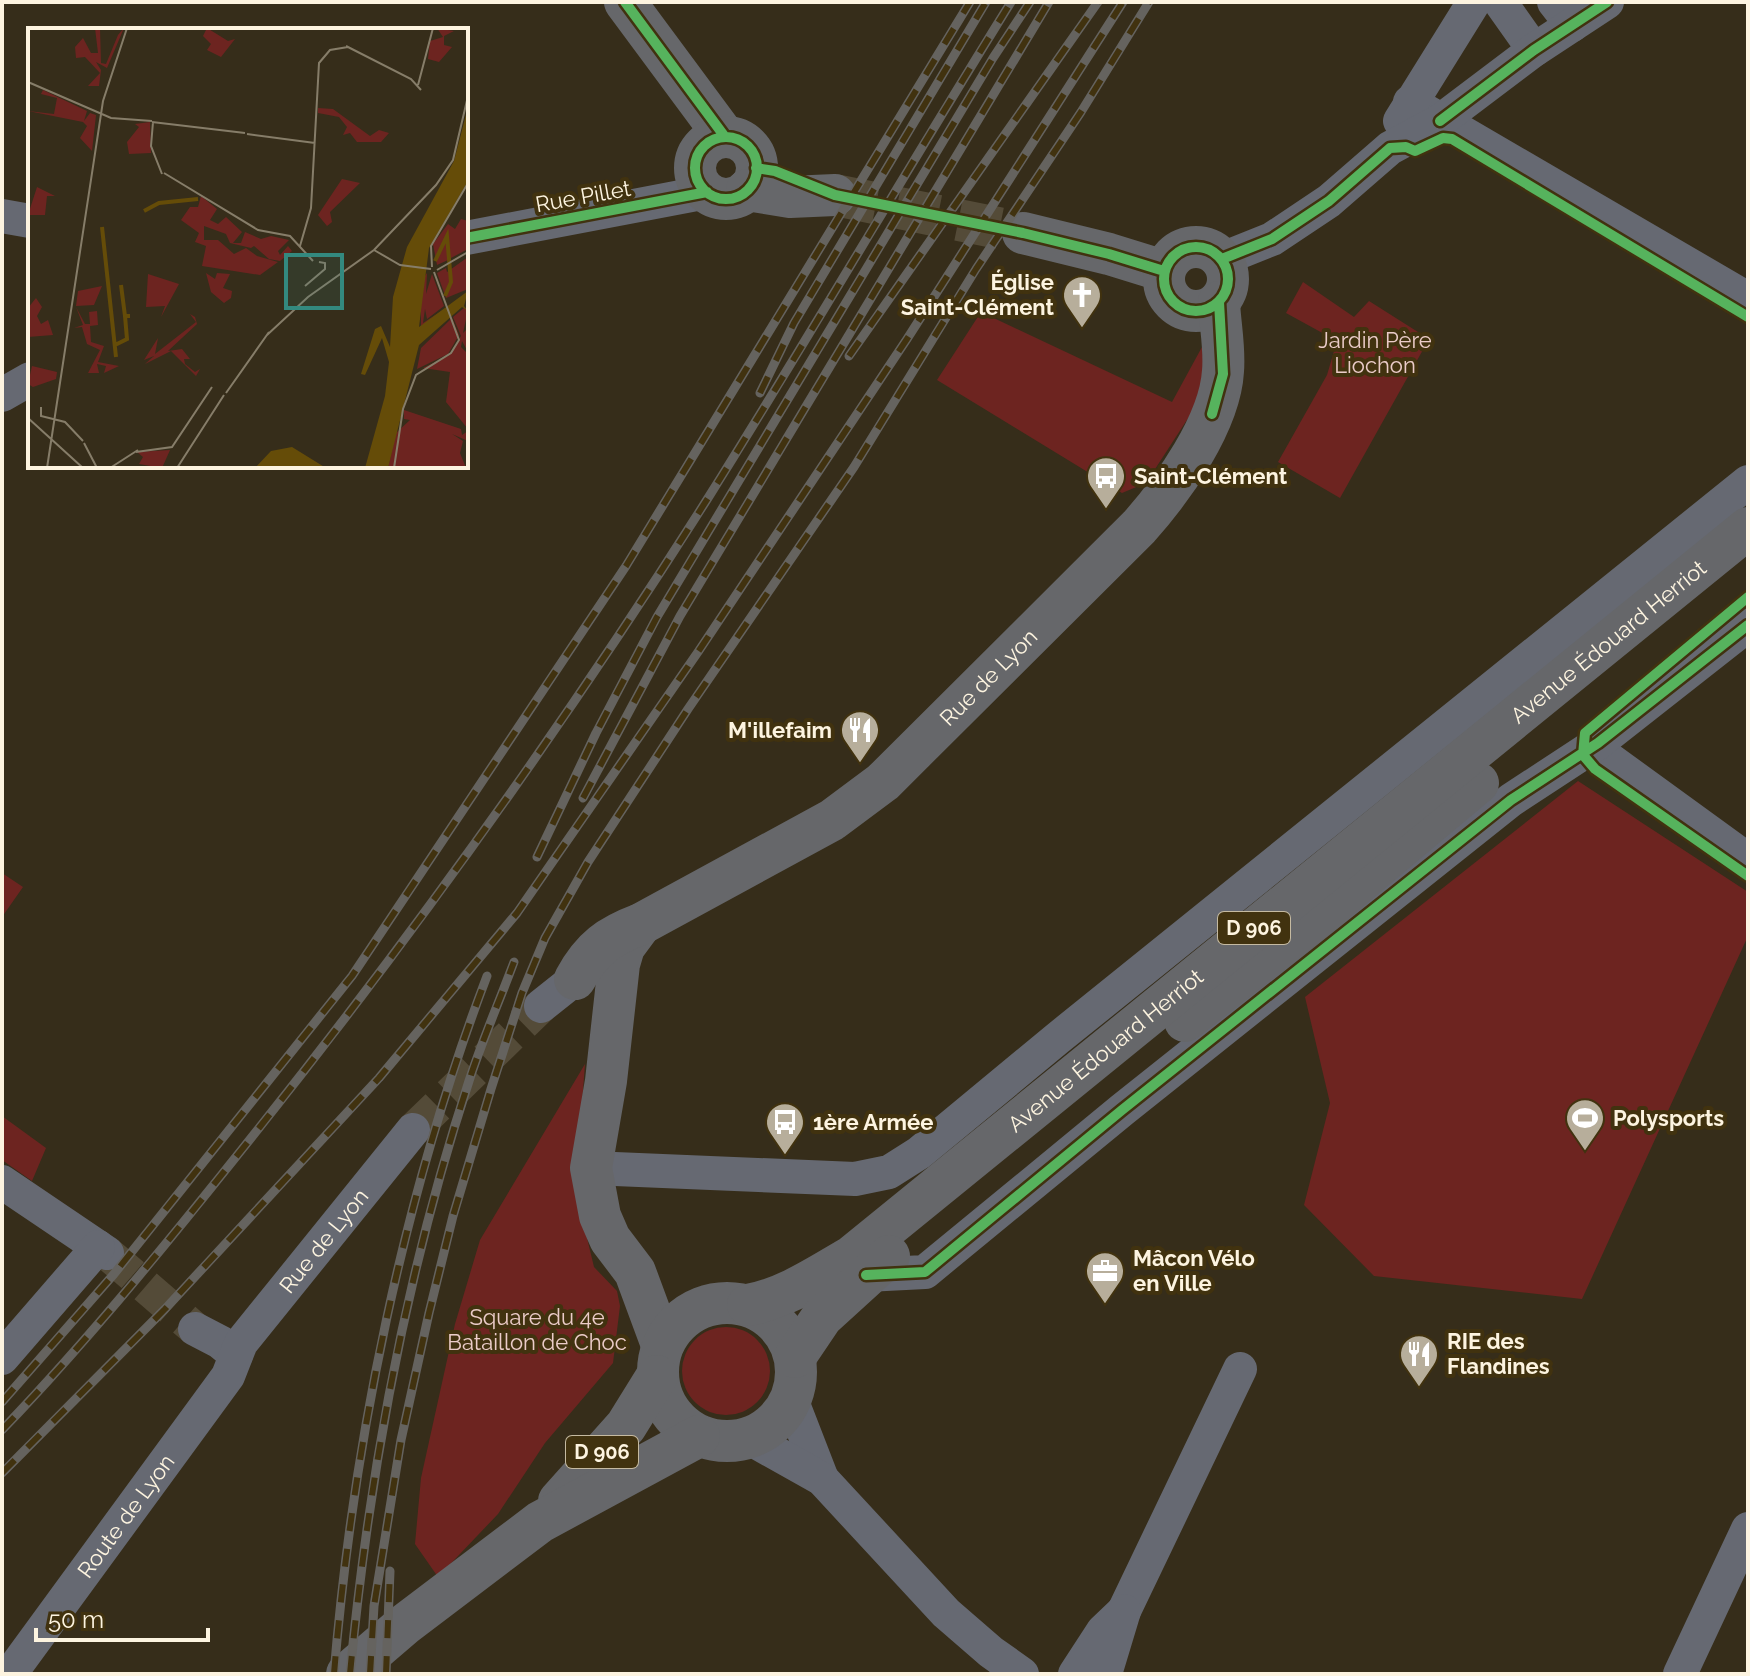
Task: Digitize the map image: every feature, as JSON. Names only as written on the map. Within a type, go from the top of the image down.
[{"type":"main road","points":[[625,2],[719,159]]},
{"type":"main road","points":[[1023,233],[1164,271]]},
{"type":"main road","points":[[1189,247],[1207,249],[1222,259],[1228,277],[1227,286],[1211,316],[1175,305],[1169,298],[1163,280],[1164,271],[1173,256],[1189,247]]},
{"type":"main road","name":"Rue de Lyon","points":[[575,979],[587,957],[615,934],[641,924],[832,820],[870,792],[1041,626],[1153,511],[1205,436],[1223,374],[1211,316]]},
{"type":"main road","name":"Avenue Édouard Herriot","points":[[748,1305],[765,1302],[802,1286],[851,1257],[1748,528]]},
{"type":"main road","name":"Avenue Édouard Herriot","points":[[795,1357],[822,1317],[866,1275],[1092,1093],[1317,918],[1748,558]]},
{"type":"main road","points":[[641,924],[624,947],[619,964],[606,1081],[591,1168],[600,1216],[610,1239],[635,1272],[659,1361],[661,1395],[670,1412],[683,1426],[699,1436],[724,1442],[749,1438],[781,1416],[791,1399],[796,1379],[795,1357],[789,1340],[778,1325],[748,1305],[727,1302],[706,1305],[680,1321],[659,1361]]},
{"type":"main road","points":[[606,1081],[575,979],[591,979],[615,1003]]},
{"type":"main road","points":[[635,1272],[706,1305]]},
{"type":"main road","name":"D 906","points":[[540,1522],[626,1426],[659,1361]]},
{"type":"main road","name":"D 906","points":[[347,1674],[404,1625],[540,1522],[699,1436]]},
{"type":"street","points":[[1390,148],[1393,135],[1417,91],[1474,2]]},
{"type":"street","points":[[1500,2],[1534,50]]},
{"type":"street","points":[[1222,259],[1272,239],[1329,201],[1390,148],[1440,121],[1534,50],[1563,14],[1607,2]]},
{"type":"street","points":[[1417,91],[1440,121],[1748,299]]},
{"type":"street","name":"Rue Pillet","points":[[468,238],[640,206],[719,159]]},
{"type":"street","points":[[2,216],[28,221]]},
{"type":"street","points":[[2,395],[28,380]]},
{"type":"street","points":[[591,1168],[855,1179],[889,1172],[919,1153],[1748,482]]},
{"type":"street","points":[[866,1275],[925,1272],[1122,1110],[1499,810],[1598,743],[1748,625]]},
{"type":"street","points":[[1598,743],[1602,754],[1748,860]]},
{"type":"street","name":"Rue de Lyon","points":[[541,1006],[575,979]]},
{"type":"street","name":"Rue de Lyon","points":[[236,1355],[241,1343],[300,1267],[413,1130]]},
{"type":"street","points":[[2,1182],[103,1250],[2,1358]]},
{"type":"street","points":[[195,1329],[220,1342],[236,1355]]},
{"type":"street","name":"Route de Lyon","points":[[10,1674],[228,1376],[236,1355]]},
{"type":"street","points":[[1105,1674],[1124,1611],[1240,1369]]},
{"type":"street","points":[[791,1399],[822,1479]]},
{"type":"street","points":[[749,1438],[822,1479],[946,1613],[1022,1674]]},
{"type":"street","points":[[1680,1674],[1748,1529]]},
{"type":"street","points":[[1075,1674],[1103,1631],[1124,1611]]},
{"type":"green space","name":"Jardin Père Liochon","points":[[1303,282],[1354,317],[1369,301],[1429,339],[1340,498],[1278,462],[1327,375],[1337,341],[1286,313]]},
{"type":"green space","points":[[981,312],[1172,402],[1202,347],[1207,389],[1146,483],[1122,493],[937,380]]},
{"type":"green space","points":[[1578,781],[1748,892],[1748,936],[1582,1299],[1374,1276],[1304,1205],[1330,1103],[1305,997]]},
{"type":"green space","points":[[2,873],[23,887],[2,917]]},
{"type":"green space","name":"Square du 4e Bataillon de Choc","points":[[585,1064],[577,1169],[581,1213],[594,1267],[617,1291],[620,1306],[613,1363],[545,1443],[498,1514],[438,1577],[415,1544],[421,1478],[455,1324],[480,1240]]},
{"type":"green space","points":[[2,1116],[46,1148],[32,1181],[2,1160]]},
{"type":"green space","points":[[726,1327],[743,1330],[757,1340],[767,1354],[770,1371],[767,1388],[757,1402],[743,1412],[726,1415],[709,1412],[695,1402],[685,1388],[682,1371],[685,1354],[695,1340],[709,1330]]},
{"type":"tunnel","points":[[835,195],[1023,233]]},
{"type":"tunnel","points":[[413,1130],[541,1006]]},
{"type":"tunnel","points":[[107,1253],[195,1329]]},
{"type":"railway","points":[[2,1402],[114,1274],[352,976],[626,566],[970,2]]},
{"type":"railway","points":[[760,393],[794,323],[986,2]]},
{"type":"railway","points":[[2,1430],[102,1320],[228,1167],[378,975],[548,740],[708,498],[1011,2]]},
{"type":"railway","points":[[537,857],[596,733],[657,617],[993,58],[1030,2]]},
{"type":"railway","points":[[583,798],[680,616],[1049,2]]},
{"type":"railway","points":[[849,356],[1098,2]]},
{"type":"railway","points":[[2,1473],[165,1309],[379,1078],[517,913],[698,652],[907,339],[1123,2]]},
{"type":"railway","points":[[370,1674],[374,1606],[401,1440],[429,1313],[453,1216],[491,1089],[522,993],[545,938],[588,862],[688,709],[854,467],[976,269],[1081,112],[1149,2]]},
{"type":"railway","points":[[350,1674],[379,1449],[409,1300],[426,1227],[469,1081],[514,962]]},
{"type":"railway","points":[[334,1674],[354,1498],[386,1319],[431,1144],[487,976]]},
{"type":"railway","points":[[386,1674],[390,1571]]},
{"type":"cycle path","points":[[625,2],[725,137]]},
{"type":"cycle path","points":[[1440,121],[1534,50],[1607,2]]},
{"type":"cycle path","points":[[726,137],[748,146],[757,168],[748,190],[726,199],[704,190],[695,168],[704,146],[726,137]]},
{"type":"cycle path","points":[[1222,259],[1272,239],[1329,201],[1390,148],[1406,147],[1415,151],[1443,138],[1452,139],[1748,317]]},
{"type":"cycle path","points":[[756,168],[775,171],[835,195],[1023,233],[1164,271]]},
{"type":"cycle path","points":[[468,238],[707,192]]},
{"type":"cycle path","points":[[1190,247],[1202,247],[1219,256],[1226,267],[1228,279],[1226,291],[1219,302],[1202,311],[1190,311],[1178,306],[1169,297],[1164,285],[1164,273],[1169,261],[1178,252],[1190,247]]},
{"type":"cycle path","points":[[1212,414],[1223,374],[1219,302]]},
{"type":"cycle path","points":[[1748,597],[1585,733],[1583,755],[1595,769],[1748,876]]},
{"type":"cycle path","points":[[866,1275],[925,1272],[1122,1110],[1511,800],[1598,743],[1748,625]]},
{"type":"place","name":"Église Saint-Clément","points":[[1082,329]]},
{"type":"place","name":"Saint-Clément","points":[[1106,510]]},
{"type":"place","name":"M'illefaim","points":[[860,764]]},
{"type":"place","name":"Polysports","points":[[1585,1152]]},
{"type":"place","name":"1ère Armée","points":[[785,1156]]},
{"type":"place","name":"Mâcon Vélo en Ville","points":[[1105,1305]]},
{"type":"place","name":"RIE des Flandines","points":[[1419,1388]]}]
